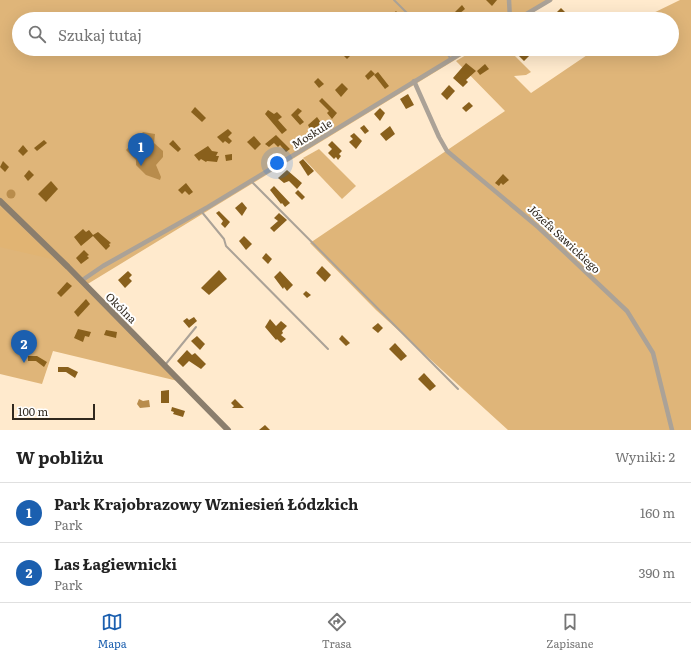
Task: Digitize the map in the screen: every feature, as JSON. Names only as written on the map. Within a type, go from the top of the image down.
[{"type":"street","points":[[509,0],[510,12]]},
{"type":"street","points":[[530,12],[550,0]]},
{"type":"street","name":"Moskule","points":[[81,281],[103,266],[201,211],[456,56]]},
{"type":"street","name":"Józefa Sawickiego","points":[[414,81],[438,137],[447,152],[538,227],[627,311],[653,354],[672,430]]},
{"type":"street","name":"Okólna","points":[[0,201],[228,430]]},
{"type":"lane","points":[[394,0],[406,12]]},
{"type":"lane","points":[[251,181],[458,390]]},
{"type":"lane","points":[[201,211],[224,239],[228,249],[328,350]]},
{"type":"lane","points":[[164,366],[196,327]]},
{"type":"shaded area","points":[[0,0],[553,0],[533,12],[12,12],[12,56],[462,56],[86,285],[182,382],[53,351],[42,384],[0,374]]},
{"type":"shaded area","points":[[680,0],[691,0],[691,430],[508,430],[376,310],[310,243],[505,111],[456,61],[464,56],[515,56],[531,72],[526,75],[514,76],[531,93],[586,56],[679,56],[679,12],[655,12]]},
{"type":"shaded area","points":[[143,132],[155,134],[154,143],[163,151],[163,157],[156,165],[161,177],[160,180],[146,175],[136,165],[136,160],[126,150]]},
{"type":"shaded area","points":[[319,149],[356,186],[342,199],[303,158]]},
{"type":"shaded area","points":[[9,190],[13,190],[15,194],[13,198],[9,198],[7,196],[7,192]]},
{"type":"shaded area","points":[[0,207],[56,260],[0,247]]},
{"type":"shaded area","points":[[139,399],[143,401],[149,400],[150,407],[140,408],[137,404]]},
{"type":"building","points":[[486,0],[497,0],[492,6]]},
{"type":"building","points":[[462,5],[465,9],[461,12],[455,12]]},
{"type":"building","points":[[561,8],[565,12],[557,12]]},
{"type":"building","points":[[519,56],[529,56],[524,61]]},
{"type":"building","points":[[466,63],[476,71],[466,80],[468,82],[463,87],[453,78]]},
{"type":"building","points":[[485,64],[489,69],[480,75],[477,71]]},
{"type":"building","points":[[371,70],[375,74],[368,80],[365,76]]},
{"type":"building","points":[[378,72],[389,86],[385,89],[374,75]]},
{"type":"building","points":[[318,78],[324,84],[319,88],[314,82]]},
{"type":"building","points":[[342,83],[348,89],[341,97],[335,90]]},
{"type":"building","points":[[449,85],[455,91],[447,100],[441,94]]},
{"type":"building","points":[[408,94],[414,105],[406,109],[400,99]]},
{"type":"building","points":[[322,98],[337,113],[332,119],[327,113],[329,111],[319,101]]},
{"type":"building","points":[[469,102],[473,106],[466,112],[462,108]]},
{"type":"building","points":[[195,107],[206,118],[202,122],[191,112]]},
{"type":"building","points":[[298,108],[302,111],[298,115],[304,122],[300,125],[291,115]]},
{"type":"building","points":[[380,108],[385,113],[380,121],[374,114]]},
{"type":"building","points":[[268,110],[274,114],[277,112],[282,117],[278,120],[287,130],[282,134],[265,114]]},
{"type":"building","points":[[317,117],[322,124],[316,130],[313,127],[310,129],[308,125]]},
{"type":"building","points":[[364,125],[369,131],[365,134],[360,128]]},
{"type":"building","points":[[390,126],[395,134],[386,141],[380,134]]},
{"type":"building","points":[[228,129],[232,133],[228,137],[232,141],[229,144],[225,141],[223,143],[217,137]]},
{"type":"building","points":[[354,133],[362,141],[356,149],[349,142],[353,139],[350,136]]},
{"type":"building","points":[[146,135],[150,139],[145,145],[147,154],[137,144]]},
{"type":"building","points":[[276,135],[290,149],[286,152],[280,145],[278,147],[274,143],[269,147],[265,144]]},
{"type":"building","points":[[254,136],[261,144],[255,150],[247,142]]},
{"type":"building","points":[[44,140],[47,143],[37,151],[34,148]]},
{"type":"building","points":[[173,140],[181,149],[178,152],[169,144]]},
{"type":"building","points":[[332,141],[342,151],[339,154],[341,156],[338,160],[336,157],[334,159],[328,153],[332,149],[328,145]]},
{"type":"building","points":[[23,145],[28,151],[23,156],[18,151]]},
{"type":"building","points":[[208,146],[212,151],[218,152],[216,156],[219,156],[217,162],[206,162],[201,159],[199,161],[194,155]]},
{"type":"building","points":[[232,154],[232,160],[226,161],[225,155]]},
{"type":"building","points":[[303,159],[314,171],[308,176],[299,162]]},
{"type":"building","points":[[3,161],[9,167],[5,172],[0,167]]},
{"type":"building","points":[[29,170],[34,175],[28,181],[24,176]]},
{"type":"building","points":[[287,170],[302,183],[297,189],[289,181],[284,183],[278,178]]},
{"type":"building","points":[[503,174],[509,180],[503,185],[501,183],[499,186],[495,183]]},
{"type":"building","points":[[51,181],[58,189],[46,202],[38,194]]},
{"type":"building","points":[[186,183],[193,192],[189,195],[185,191],[182,194],[178,190]]},
{"type":"building","points":[[274,186],[290,203],[285,207],[270,190]]},
{"type":"building","points":[[298,190],[305,197],[302,200],[295,193]]},
{"type":"building","points":[[242,202],[247,208],[242,216],[235,208]]},
{"type":"building","points":[[219,211],[230,222],[225,228],[221,224],[223,221],[216,213]]},
{"type":"building","points":[[279,213],[287,220],[274,232],[270,228],[278,221],[274,218]]},
{"type":"building","points":[[547,217],[551,220],[545,227],[541,223]]},
{"type":"building","points":[[83,229],[86,232],[89,230],[93,235],[98,232],[111,243],[109,244],[110,246],[106,250],[93,236],[81,246],[74,237]]},
{"type":"building","points":[[244,236],[252,244],[246,250],[239,241]]},
{"type":"building","points":[[84,250],[89,255],[87,256],[89,258],[81,264],[76,258]]},
{"type":"building","points":[[266,253],[272,259],[268,264],[262,258]]},
{"type":"building","points":[[322,266],[331,275],[325,282],[316,273]]},
{"type":"building","points":[[219,270],[227,279],[209,295],[201,288]]},
{"type":"building","points":[[128,271],[132,275],[129,278],[132,281],[125,288],[118,280]]},
{"type":"building","points":[[280,271],[293,285],[287,291],[284,287],[283,289],[274,277]]},
{"type":"building","points":[[67,282],[72,286],[61,297],[57,293]]},
{"type":"building","points":[[306,291],[311,295],[307,298],[303,294]]},
{"type":"building","points":[[86,299],[90,304],[78,317],[74,312]]},
{"type":"building","points":[[194,317],[197,321],[189,328],[183,321],[187,318],[189,320]]},
{"type":"building","points":[[270,319],[276,326],[281,321],[287,326],[282,331],[283,333],[281,335],[286,339],[281,343],[277,339],[276,340],[265,327]]},
{"type":"building","points":[[378,323],[383,328],[378,333],[372,328]]},
{"type":"building","points":[[78,329],[91,332],[89,337],[85,336],[83,342],[74,338]]},
{"type":"building","points":[[106,330],[117,332],[116,338],[104,335]]},
{"type":"building","points":[[342,335],[350,343],[346,346],[339,339]]},
{"type":"building","points":[[197,336],[205,344],[200,350],[191,341]]},
{"type":"building","points":[[395,343],[407,356],[401,361],[389,349]]},
{"type":"building","points":[[187,350],[192,355],[195,353],[206,364],[201,369],[189,361],[183,367],[177,361]]},
{"type":"building","points":[[28,356],[37,356],[47,362],[44,367],[36,361],[28,361]]},
{"type":"building","points":[[58,367],[68,367],[78,372],[75,378],[66,372],[58,372]]},
{"type":"building","points":[[424,373],[436,386],[430,391],[418,379]]},
{"type":"building","points":[[169,390],[169,403],[161,403],[161,391]]},
{"type":"building","points":[[235,399],[244,408],[232,408],[234,406],[231,403]]},
{"type":"building","points":[[172,407],[185,411],[183,417],[173,414],[174,412],[171,411]]},
{"type":"building","points":[[265,425],[270,430],[259,430]]},
{"type":"place","name":"Park Krajobrazowy Wzniesień Łódzkich","points":[[141,166]]},
{"type":"place","name":"Las Łagiewnicki","points":[[24,363]]}]
